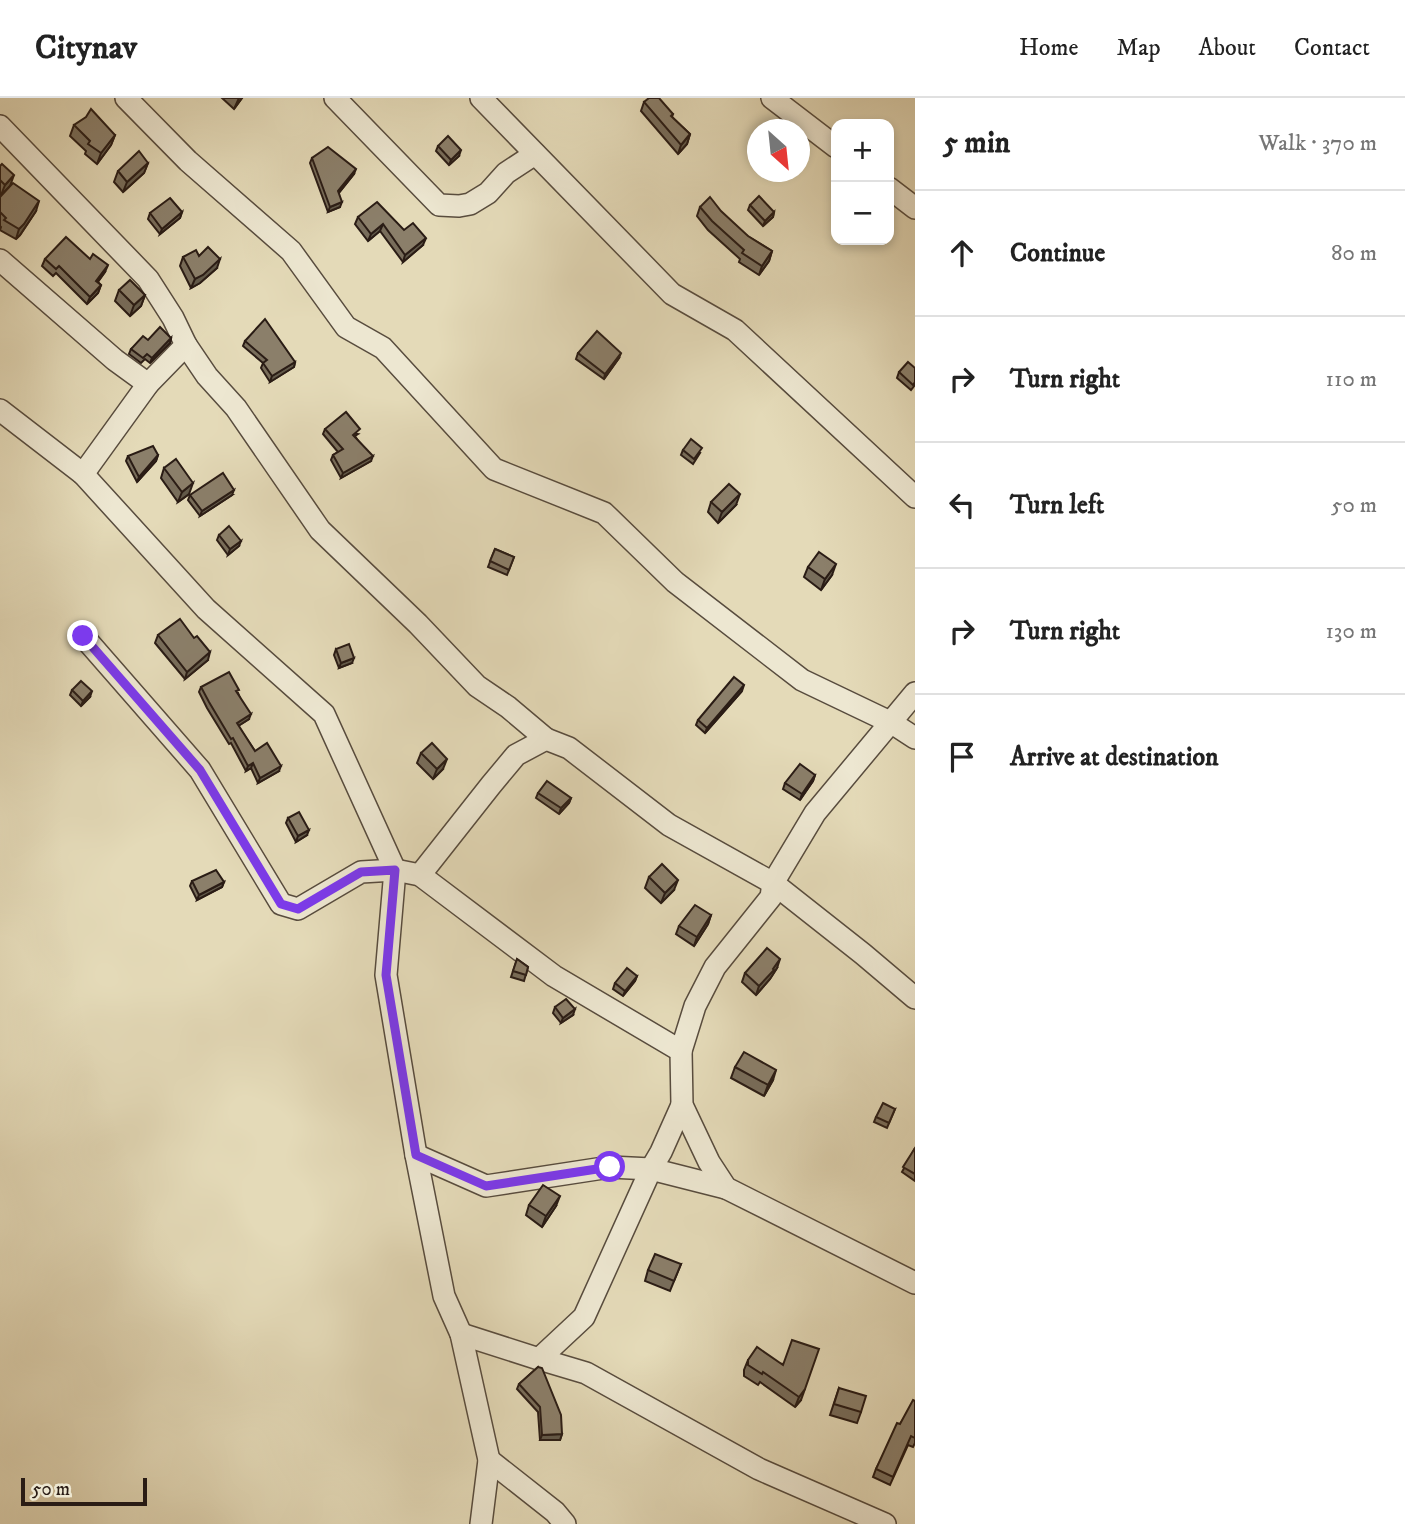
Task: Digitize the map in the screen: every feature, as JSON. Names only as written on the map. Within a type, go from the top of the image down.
[{"type":"street","points":[[125,98],[188,161],[291,251],[346,327],[383,348],[494,469],[604,513],[675,582],[802,680],[892,723],[915,738]]},
{"type":"street","points":[[335,98],[439,205],[470,204],[488,193],[506,173],[535,153]]},
{"type":"street","points":[[481,98],[672,294],[735,330],[915,497]]},
{"type":"street","points":[[772,98],[831,143]]},
{"type":"street","points":[[0,126],[148,279],[207,376],[236,408],[320,530],[418,624],[477,686],[508,707],[546,740],[569,748],[669,825],[773,883],[915,998]]},
{"type":"street","points":[[894,192],[915,208]]},
{"type":"street","points":[[0,260],[115,360],[148,384]]},
{"type":"street","points":[[83,474],[148,384],[186,345]]},
{"type":"street","points":[[0,410],[83,474],[206,608],[324,714],[395,870],[386,975],[416,1155],[444,1296],[461,1334],[489,1460],[481,1524]]},
{"type":"street","points":[[83,636],[200,770],[281,904],[298,909],[361,872],[395,870],[420,875],[554,976],[681,1051]]},
{"type":"street","points":[[726,1188],[709,1162],[682,1105],[681,1051],[695,1006],[715,967],[771,897],[773,883],[815,813],[915,693]]},
{"type":"street","points":[[420,875],[516,755],[546,740]]},
{"type":"street","points":[[539,1359],[584,1317],[682,1105]]},
{"type":"street","points":[[416,1155],[486,1186],[610,1167],[651,1169],[726,1188],[915,1283]]},
{"type":"street","points":[[461,1334],[586,1373],[759,1469],[885,1524]]},
{"type":"street","points":[[489,1460],[555,1512],[565,1524]]},
{"type":"building","points":[[649,98],[659,98],[673,114],[671,116],[690,134],[681,145],[644,102]]},
{"type":"building","points":[[91,109],[115,135],[101,153],[88,144],[90,141],[74,125],[86,117]]},
{"type":"building","points":[[448,136],[461,150],[451,160],[438,146]]},
{"type":"building","points":[[328,147],[356,169],[338,191],[342,202],[330,207],[312,158]]},
{"type":"building","points":[[139,151],[148,163],[127,182],[118,171]]},
{"type":"building","points":[[2,164],[14,175],[5,185],[0,180]]},
{"type":"building","points":[[13,183],[39,201],[19,229],[4,220],[6,218],[0,212],[0,197]]},
{"type":"building","points":[[759,196],[774,212],[765,221],[750,205]]},
{"type":"building","points":[[710,197],[748,236],[772,251],[762,266],[742,253],[744,250],[700,207]]},
{"type":"building","points":[[170,198],[182,212],[162,229],[150,213]]},
{"type":"building","points":[[377,202],[404,230],[413,223],[426,238],[405,255],[383,224],[371,234],[358,217]]},
{"type":"building","points":[[66,237],[90,259],[93,254],[108,265],[96,281],[101,285],[90,297],[59,266],[56,269],[45,259]]},
{"type":"building","points":[[208,247],[220,259],[195,279],[183,257],[196,250],[199,256]]},
{"type":"building","points":[[130,280],[145,295],[134,305],[119,290]]},
{"type":"building","points":[[265,319],[295,362],[272,376],[263,363],[267,360],[245,341]]},
{"type":"building","points":[[160,327],[171,338],[152,358],[147,354],[143,358],[131,349],[143,336],[148,340]]},
{"type":"building","points":[[597,331],[621,353],[605,374],[578,353]]},
{"type":"building","points":[[908,362],[915,368],[913,385],[899,372]]},
{"type":"building","points":[[346,412],[360,429],[353,435],[373,456],[343,473],[333,455],[343,449],[325,429]]},
{"type":"building","points":[[691,439],[702,448],[694,459],[683,450]]},
{"type":"building","points":[[153,446],[158,455],[139,477],[128,456]]},
{"type":"building","points":[[176,459],[193,483],[182,492],[164,468]]},
{"type":"building","points":[[223,473],[234,490],[202,511],[190,495]]},
{"type":"building","points":[[729,484],[740,494],[722,512],[711,502]]},
{"type":"building","points":[[229,526],[241,541],[230,549],[219,535]]},
{"type":"building","points":[[495,549],[514,557],[509,570],[490,561]]},
{"type":"building","points":[[819,552],[836,564],[825,579],[808,567]]},
{"type":"building","points":[[180,619],[194,638],[197,636],[210,652],[187,672],[158,635]]},
{"type":"building","points":[[349,644],[354,658],[341,663],[336,649]]},
{"type":"building","points":[[229,672],[239,690],[236,691],[251,714],[237,723],[255,751],[267,743],[281,766],[260,778],[253,763],[248,766],[201,687]]},
{"type":"building","points":[[734,677],[744,685],[707,728],[698,720]]},
{"type":"building","points":[[81,681],[92,691],[83,701],[72,690]]},
{"type":"building","points":[[432,743],[447,759],[437,769],[421,753]]},
{"type":"building","points":[[800,764],[815,775],[802,794],[785,783]]},
{"type":"building","points":[[547,781],[571,798],[561,808],[538,793]]},
{"type":"building","points":[[299,812],[309,830],[298,836],[288,818]]},
{"type":"building","points":[[662,864],[678,880],[665,893],[649,877]]},
{"type":"building","points":[[216,870],[224,882],[199,895],[192,881]]},
{"type":"building","points":[[695,905],[711,915],[697,937],[679,926]]},
{"type":"building","points":[[767,948],[780,959],[759,986],[745,973]]},
{"type":"building","points":[[517,959],[528,967],[526,975],[513,971]]},
{"type":"building","points":[[627,968],[637,976],[625,991],[615,983]]},
{"type":"building","points":[[566,999],[575,1009],[563,1018],[555,1007]]},
{"type":"building","points":[[744,1052],[776,1070],[768,1085],[735,1067]]},
{"type":"building","points":[[883,1103],[895,1109],[889,1123],[876,1117]]},
{"type":"building","points":[[915,1148],[915,1174],[903,1167]]},
{"type":"building","points":[[543,1185],[560,1196],[546,1216],[529,1205]]},
{"type":"building","points":[[655,1254],[681,1264],[674,1281],[648,1270]]},
{"type":"building","points":[[792,1340],[819,1349],[805,1389],[799,1397],[748,1365],[748,1360],[757,1347],[783,1365]]},
{"type":"building","points":[[538,1367],[542,1368],[561,1415],[562,1434],[542,1435],[540,1407],[519,1384]]},
{"type":"building","points":[[839,1388],[866,1396],[861,1412],[834,1404]]},
{"type":"building","points":[[913,1400],[915,1438],[911,1436],[893,1477],[876,1469],[897,1423],[900,1424]]},
{"type":"route","points":[[83,636],[200,770],[281,904],[298,909],[361,872],[395,870],[386,975],[416,1155],[486,1186],[610,1167]]}]
